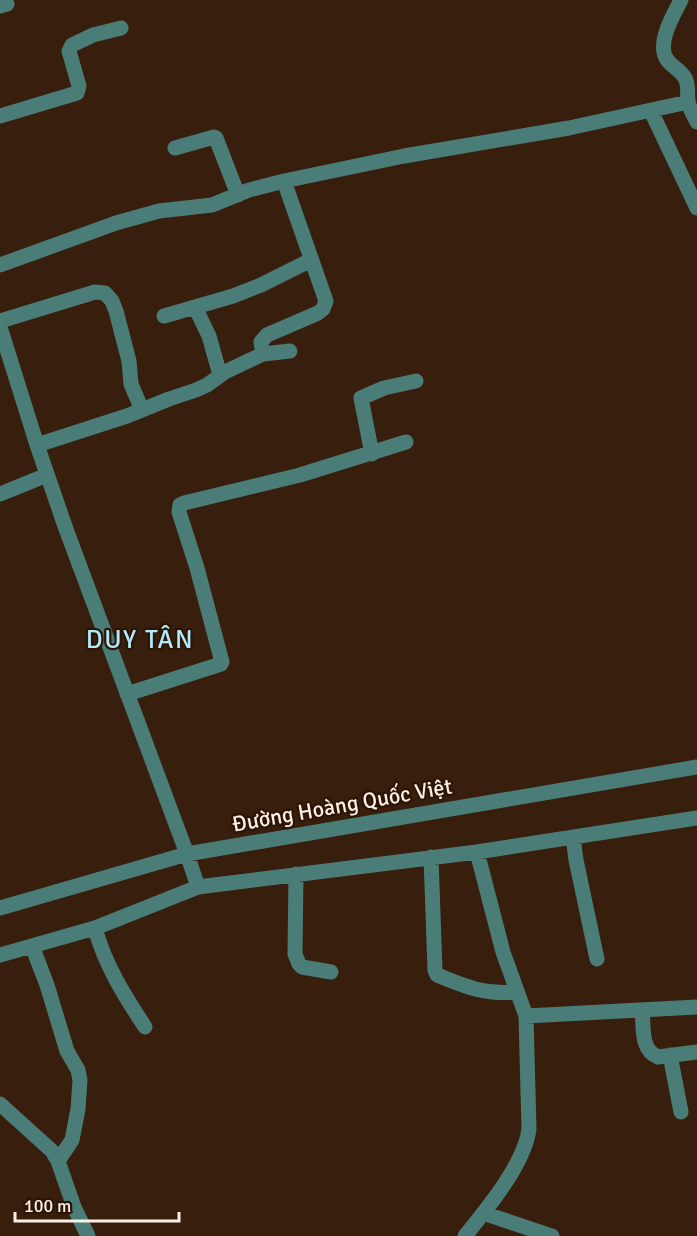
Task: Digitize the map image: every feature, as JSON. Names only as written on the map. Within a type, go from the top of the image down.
[{"type":"street","points":[[681,0],[666,33],[663,46],[669,63],[684,75],[688,89],[688,102],[697,121]]},
{"type":"street","points":[[0,116],[77,93],[79,86],[69,51],[72,45],[93,35],[121,28]]},
{"type":"street","points":[[0,265],[116,223],[159,211],[202,207],[284,181],[404,156],[558,130],[688,102]]},
{"type":"street","points":[[651,111],[697,208]]},
{"type":"street","points":[[175,148],[216,138],[238,195]]},
{"type":"street","points":[[263,354],[261,342],[267,334],[318,313],[326,305],[325,294],[284,181]]},
{"type":"street","points":[[164,316],[195,308],[261,285],[311,260]]},
{"type":"street","points":[[0,321],[95,292],[105,293],[112,301],[116,311],[129,361],[131,384],[141,410]]},
{"type":"street","points":[[195,308],[209,336],[220,375]]},
{"type":"street","points":[[0,327],[47,475],[197,883]]},
{"type":"street","points":[[37,445],[202,388],[220,375],[263,354],[290,351]]},
{"type":"street","points":[[372,454],[361,398],[384,388],[416,381]]},
{"type":"street","points":[[127,694],[222,662],[197,568],[179,512],[184,502],[300,475],[406,442]]},
{"type":"street","points":[[0,494],[47,475]]},
{"type":"street","name":"Đường Hoàng Quốc Việt","points":[[0,908],[189,859],[697,767]]},
{"type":"street","points":[[0,955],[95,928],[197,883],[296,874],[477,852],[697,818]]},
{"type":"street","points":[[573,837],[597,959]]},
{"type":"street","points":[[465,1236],[519,1161],[528,1138],[526,1016],[503,952],[477,852]]},
{"type":"street","points":[[431,856],[437,975],[477,991],[495,994],[517,992]]},
{"type":"street","points":[[296,874],[296,959],[302,967],[331,972]]},
{"type":"street","points":[[95,928],[108,966],[145,1027]]},
{"type":"street","points":[[32,946],[47,985],[67,1051],[78,1070],[80,1080],[78,1109],[72,1140],[58,1161]]},
{"type":"street","points":[[526,1016],[697,1007]]},
{"type":"street","points":[[642,1011],[647,1050],[658,1057],[697,1052]]},
{"type":"street","points":[[670,1055],[681,1112]]},
{"type":"street","points":[[0,1104],[46,1144],[58,1161],[74,1207],[88,1236]]},
{"type":"street","points":[[483,1213],[552,1236]]},
{"type":"district","name":"DUY TÂN","points":[[140,640]]}]
